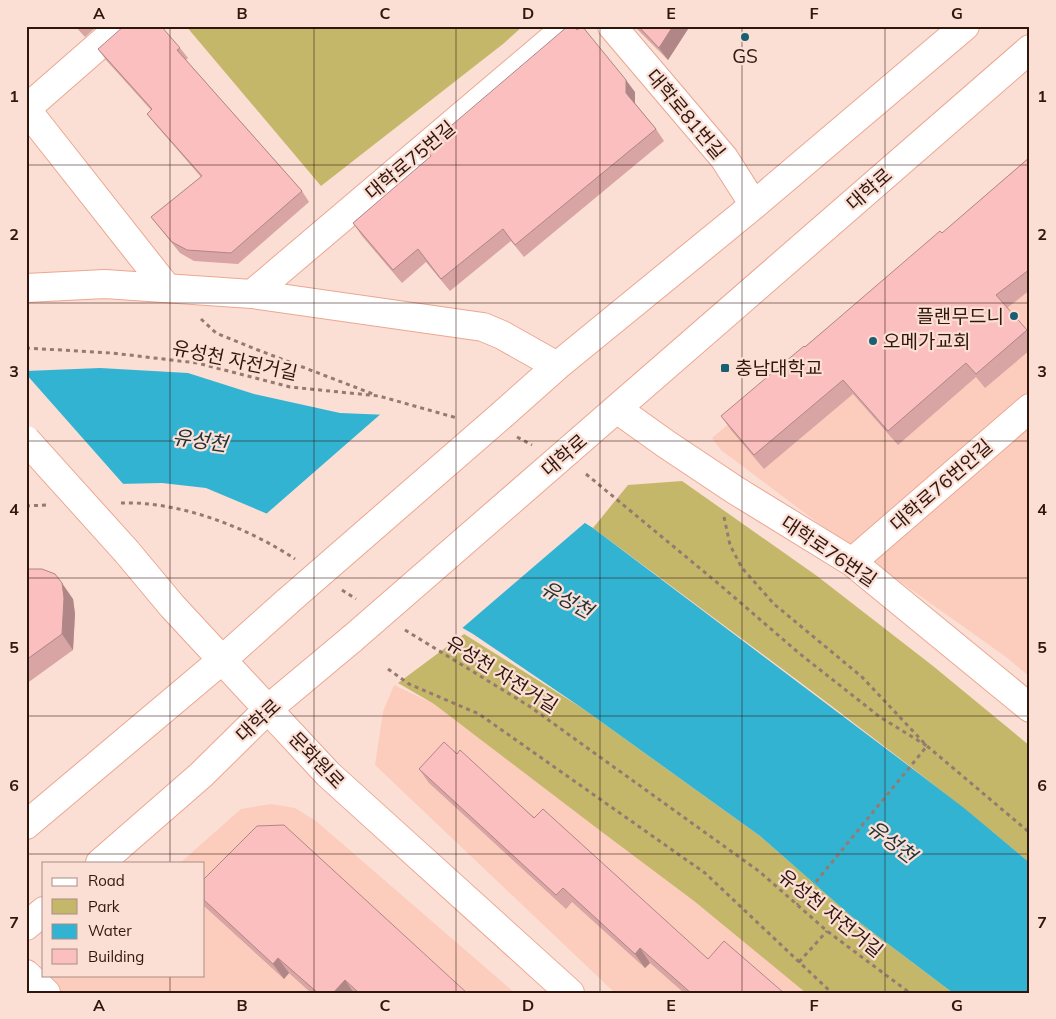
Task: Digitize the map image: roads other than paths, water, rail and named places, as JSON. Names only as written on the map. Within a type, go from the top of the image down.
[{"type":"street","points":[[121,26],[26,109],[167,288]]},
{"type":"street","name":"대학로75번길","points":[[252,294],[568,26]]},
{"type":"street","name":"대학로81번길","points":[[612,26],[724,158],[754,205]]},
{"type":"street","points":[[26,825],[222,660],[288,600],[509,425],[557,366],[754,205],[965,26]]},
{"type":"street","name":"대학로","points":[[101,862],[201,774],[268,709],[617,409],[1030,48]]},
{"type":"street","points":[[26,288],[105,284],[252,294],[483,327],[502,335],[557,366]]},
{"type":"street","name":"대학로76번안길","points":[[852,562],[1030,408]]},
{"type":"street","name":"대학로76번길","points":[[617,409],[735,490],[852,562],[1030,708]]},
{"type":"street","name":"문화원로","points":[[26,440],[127,552],[172,606],[328,774],[570,993]]},
{"type":"street","points":[[26,926],[42,913]]},
{"type":"street","points":[[26,974],[46,993]]},
{"type":"water","name":"유성천","points":[[100,368],[188,373],[254,394],[340,413],[413,416],[593,528],[964,808],[1030,863],[1030,993],[953,993],[851,916],[760,836],[582,708],[473,634],[270,515],[206,488],[162,483],[26,486],[26,371]]},
{"type":"place","name":"GS","points":[[745,37]]},
{"type":"place","name":"플랜무드니","points":[[1014,316]]},
{"type":"place","name":"오메가교회","points":[[873,341]]},
{"type":"place","name":"충남대학교","points":[[725,368]]}]
